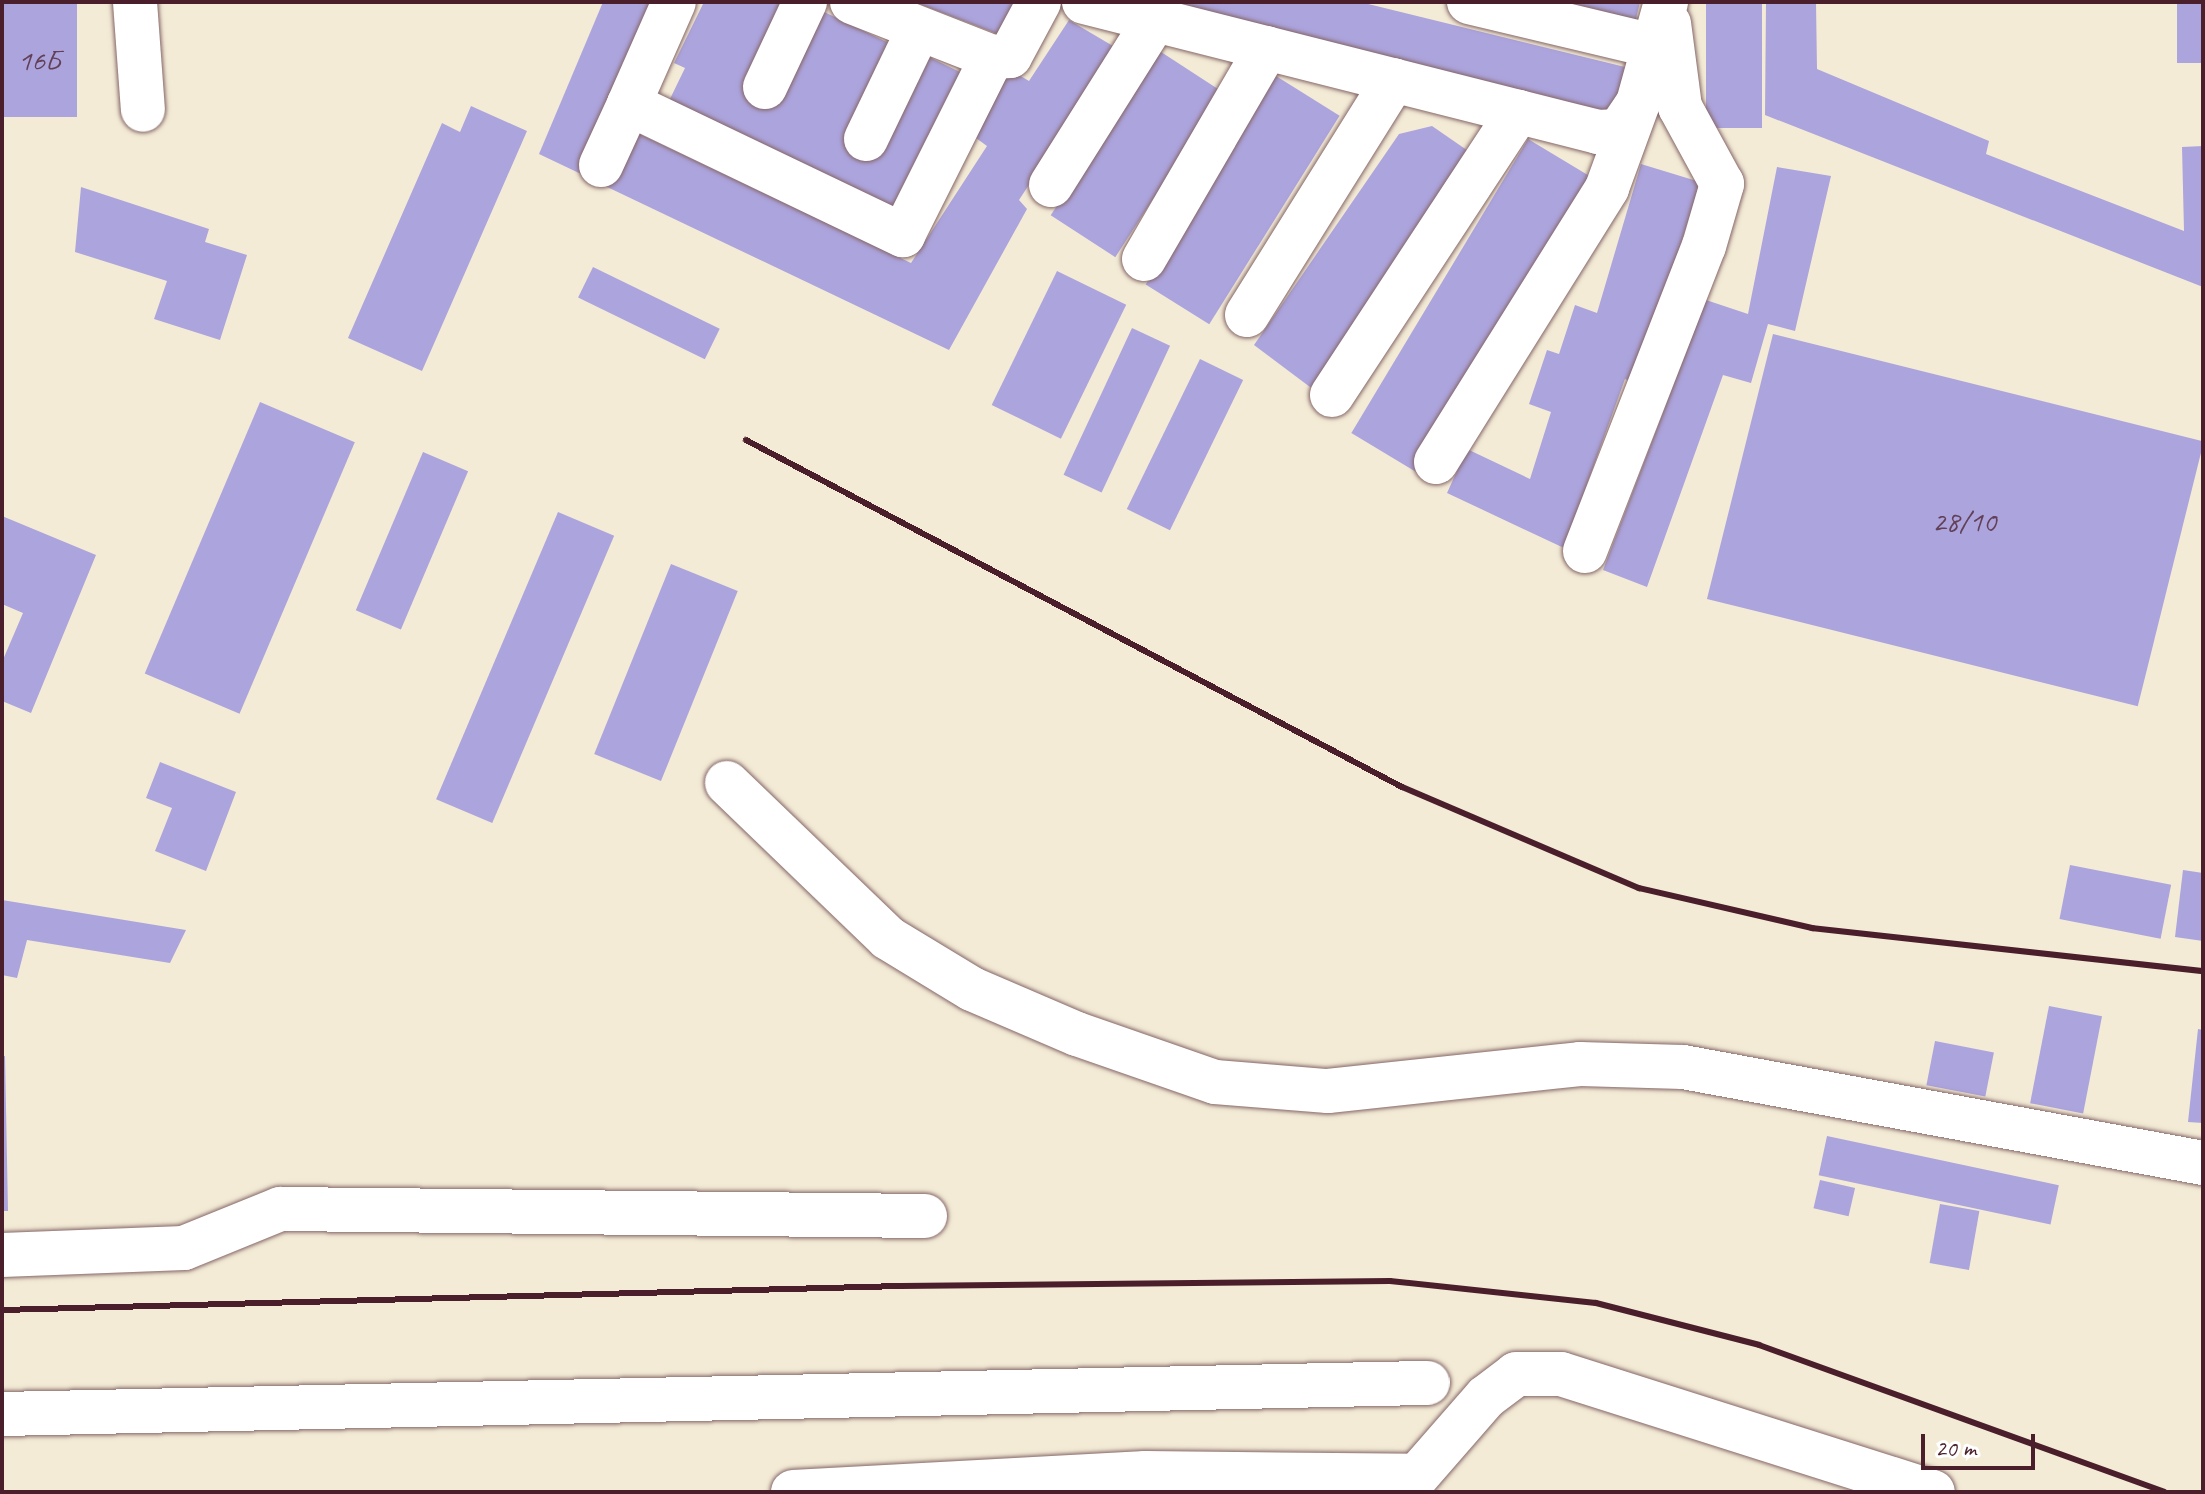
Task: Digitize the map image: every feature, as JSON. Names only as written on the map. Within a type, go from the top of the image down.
[{"type":"lane","points":[[135,2],[143,110]]},
{"type":"lane","points":[[601,165],[674,2]]},
{"type":"lane","points":[[765,87],[805,2]]},
{"type":"lane","points":[[852,2],[992,57],[1010,56],[1039,2]]},
{"type":"lane","points":[[1084,2],[1598,132],[1619,131],[1638,103]]},
{"type":"lane","points":[[1469,2],[1653,46]]},
{"type":"lane","points":[[1436,462],[1607,188],[1638,103],[1666,2]]},
{"type":"lane","points":[[1585,551],[1704,246],[1722,184],[1680,107],[1666,2]]},
{"type":"lane","points":[[1051,185],[1155,20]]},
{"type":"lane","points":[[866,139],[919,29]]},
{"type":"lane","points":[[1144,259],[1267,48]]},
{"type":"lane","points":[[629,104],[903,235],[992,57]]},
{"type":"lane","points":[[1247,315],[1394,80]]},
{"type":"lane","points":[[1332,395],[1518,112]]},
{"type":"lane","points":[[727,783],[888,938],[972,989],[1077,1034],[1215,1082],[1328,1091],[1580,1064],[1683,1067],[2203,1163]]},
{"type":"lane","points":[[2,1255],[184,1248],[280,1209],[925,1216]]},
{"type":"lane","points":[[793,1492],[1145,1473],[1428,1484],[1486,1397],[1516,1374],[1561,1374],[1933,1492]]},
{"type":"lane","points":[[2,1414],[1428,1383]]},
{"type":"building","points":[[2,2],[77,2],[77,117],[2,117]]},
{"type":"building","points":[[603,2],[655,2],[581,174],[539,154]]},
{"type":"building","points":[[704,2],[790,2],[818,9],[893,45],[845,142],[877,158],[927,56],[964,74],[897,211],[669,101],[685,68],[674,63]]},
{"type":"building","points":[[914,2],[1022,2],[1008,38]]},
{"type":"building","points":[[1140,2],[1360,2],[1625,67],[1612,121]]},
{"type":"building","points":[[1533,2],[1640,2],[1634,27]]},
{"type":"building","points":[[1706,2],[1762,2],[1762,128],[1706,128]]},
{"type":"building","points":[[1766,2],[1816,2],[1817,69],[1989,141],[1986,154],[2184,231],[2182,147],[2203,146],[2203,287],[1765,115]]},
{"type":"building","points":[[2177,2],[2203,2],[2203,63],[2177,63]]},
{"type":"building","points":[[1069,20],[1118,49],[1019,200],[1027,209],[949,350],[603,185],[629,129],[911,263],[987,146],[969,133],[1007,68],[1029,81]]},
{"type":"building","points":[[1158,50],[1223,92],[1115,257],[1051,215]]},
{"type":"building","points":[[1276,76],[1340,116],[1209,324],[1146,285]]},
{"type":"building","points":[[471,106],[527,131],[422,371],[348,338],[442,123],[460,132]]},
{"type":"building","points":[[1432,126],[1474,155],[1314,390],[1254,345],[1399,134]]},
{"type":"building","points":[[1528,139],[1595,179],[1418,473],[1351,433]]},
{"type":"building","points":[[1641,164],[1700,182],[1638,384],[1625,379],[1564,548],[1447,493],[1467,449],[1530,479],[1551,412],[1529,404],[1547,350],[1559,354],[1575,305],[1597,313]]},
{"type":"building","points":[[1777,167],[1831,176],[1795,331],[1768,324],[1751,383],[1723,375],[1647,587],[1603,570],[1706,300],[1748,314]]},
{"type":"building","points":[[81,187],[209,229],[205,242],[247,255],[220,340],[154,319],[167,281],[75,252]]},
{"type":"building","points":[[593,267],[720,329],[705,359],[578,298]]},
{"type":"building","points":[[1057,271],[1126,305],[1061,439],[992,405]]},
{"type":"building","points":[[1132,328],[1170,346],[1102,493],[1064,475]]},
{"type":"building","points":[[1773,334],[2203,441],[2138,706],[1707,599]]},
{"type":"building","points":[[1200,359],[1243,380],[1170,530],[1127,509]]},
{"type":"building","points":[[260,402],[355,442],[240,714],[145,674]]},
{"type":"building","points":[[423,452],[468,471],[401,629],[356,610]]},
{"type":"building","points":[[558,512],[614,536],[492,823],[436,799]]},
{"type":"building","points":[[2,516],[96,555],[31,713],[2,701],[2,662],[23,613],[2,604]]},
{"type":"building","points":[[671,564],[738,591],[661,781],[594,754]]},
{"type":"building","points":[[160,762],[236,792],[206,871],[155,851],[172,808],[146,798]]},
{"type":"building","points":[[2070,865],[2171,885],[2161,939],[2060,919]]},
{"type":"building","points":[[2183,870],[2203,873],[2203,941],[2175,937]]},
{"type":"building","points":[[2,900],[186,930],[170,963],[27,940],[17,978],[2,975]]},
{"type":"building","points":[[2049,1006],[2102,1016],[2083,1113],[2030,1103]]},
{"type":"building","points":[[2198,1029],[2203,1030],[2203,1123],[2188,1122]]},
{"type":"building","points":[[1935,1041],[1994,1052],[1985,1097],[1926,1085]]},
{"type":"building","points":[[2,1056],[5,1056],[8,1211],[2,1211]]},
{"type":"building","points":[[1827,1136],[2059,1185],[2051,1224],[1819,1175]]},
{"type":"building","points":[[1820,1180],[1855,1188],[1849,1216],[1813,1208]]},
{"type":"building","points":[[1940,1204],[1979,1211],[1969,1270],[1930,1263]]},
{"type":"railway","points":[[746,440],[1402,787],[1639,888],[1812,928],[2203,971]]},
{"type":"railway","points":[[2,1310],[901,1286],[1390,1281],[1596,1303],[1759,1345],[2164,1492]]}]
